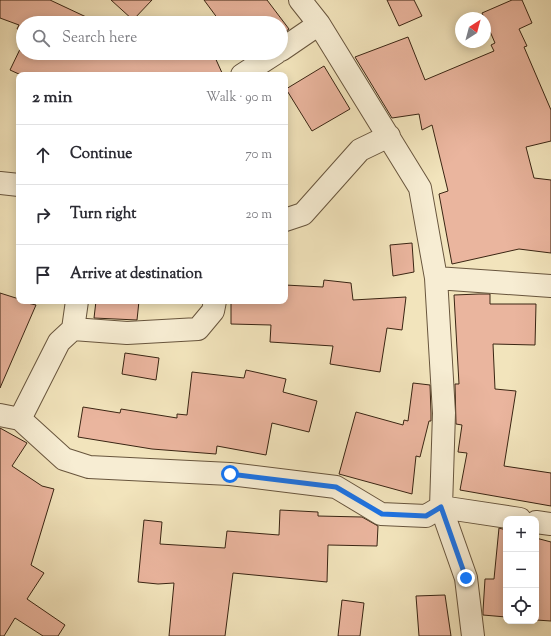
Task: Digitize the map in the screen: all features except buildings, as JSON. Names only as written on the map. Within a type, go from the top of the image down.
[{"type":"street","points":[[300,0],[320,24],[420,188],[436,278],[444,413],[441,507],[466,578],[474,636]]},
{"type":"street","points":[[288,45],[320,24]]},
{"type":"street","points":[[247,72],[265,60]]},
{"type":"street","points":[[288,219],[302,214],[360,150],[389,136]]},
{"type":"street","points":[[0,183],[16,185]]},
{"type":"street","points":[[436,278],[551,286]]},
{"type":"street","points":[[77,304],[73,329],[59,342],[10,417],[64,459],[89,467],[230,474],[336,487],[382,514],[426,516],[441,507],[503,516]]},
{"type":"street","points":[[73,329],[127,333],[198,329],[213,311],[214,304]]},
{"type":"street","points":[[539,522],[551,524]]},
{"type":"route","points":[[230,474],[336,487],[382,514],[426,516],[441,507],[466,578]]}]
